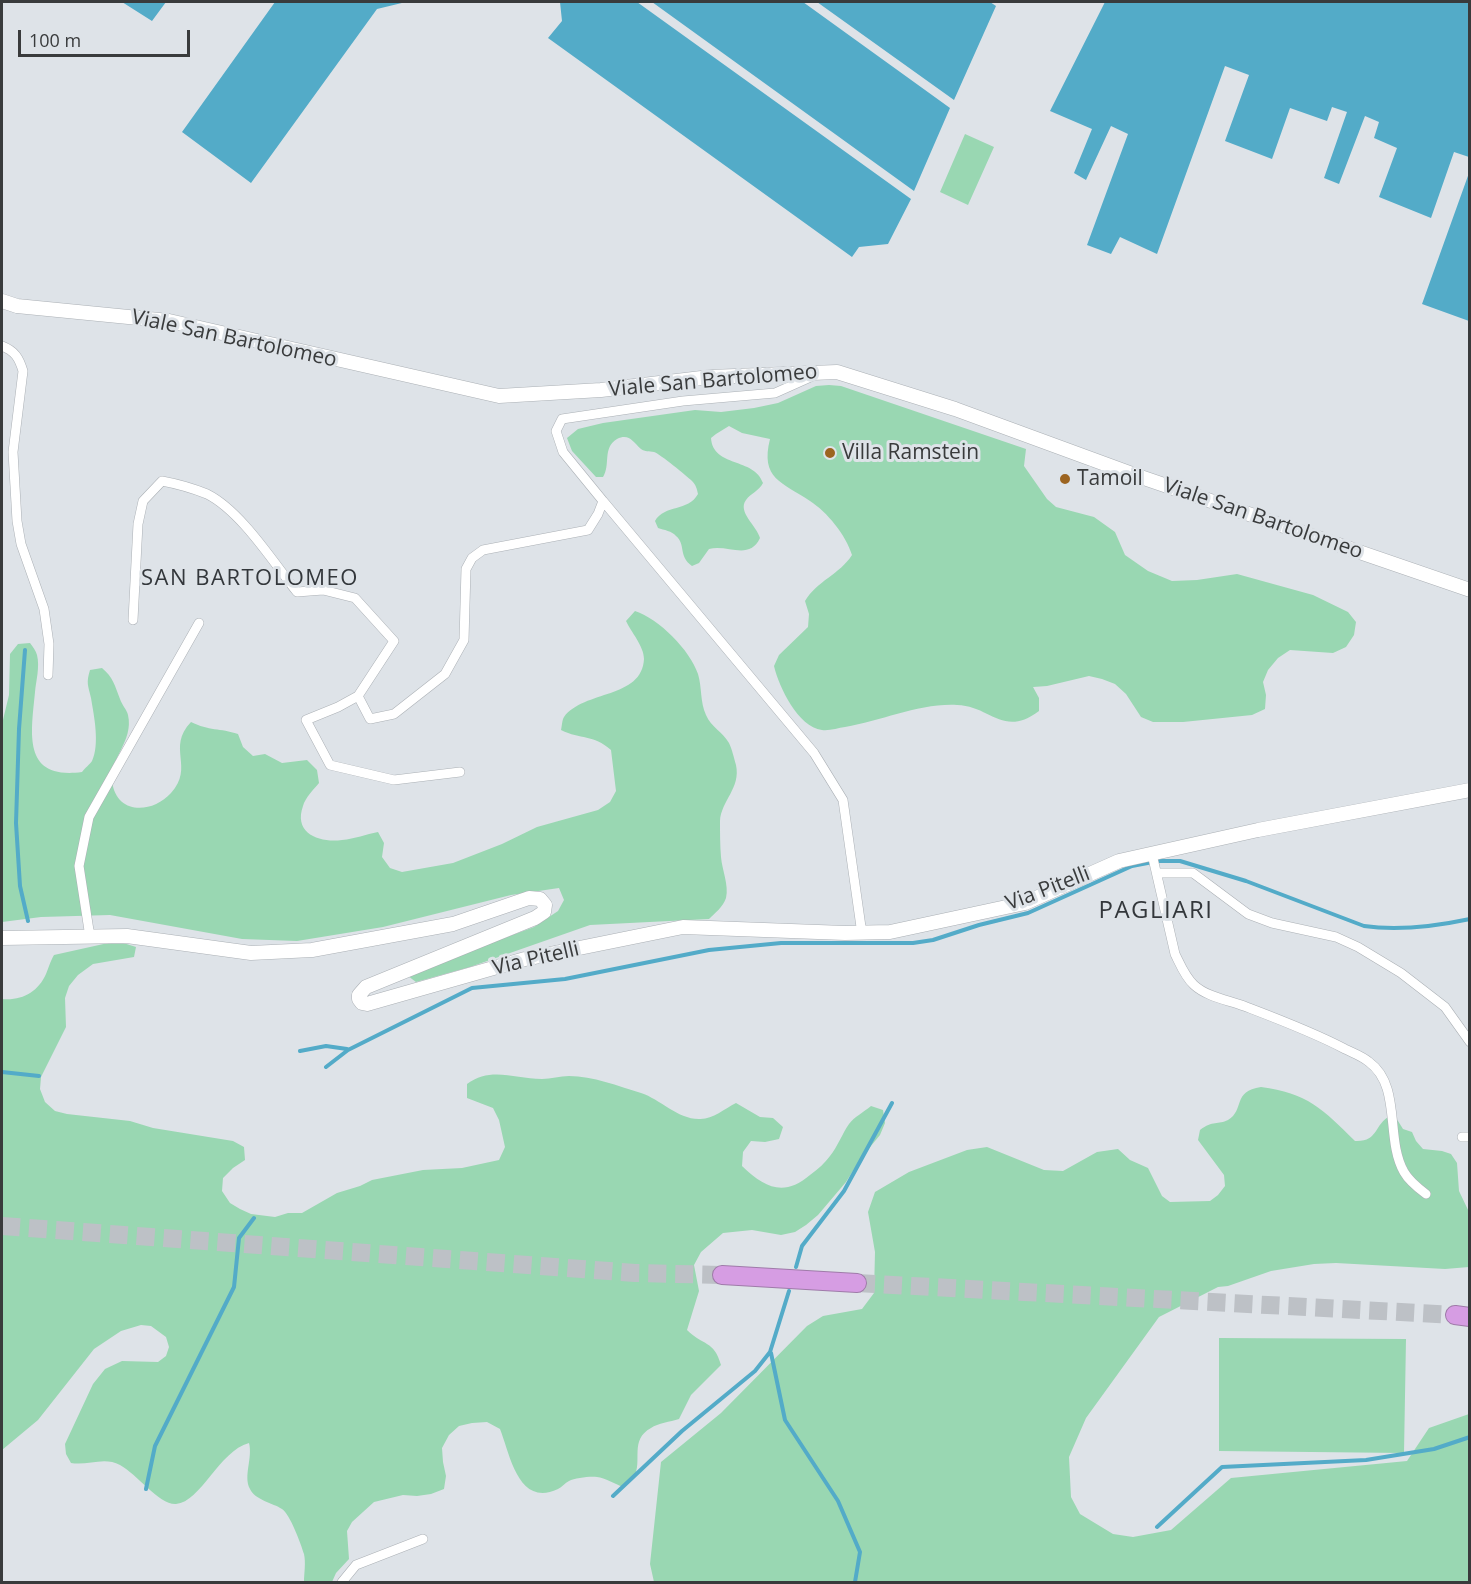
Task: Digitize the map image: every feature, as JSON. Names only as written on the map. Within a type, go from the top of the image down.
[{"type":"highway","points":[[722,1275],[857,1283]]},
{"type":"street","name":"Viale San Bartolomeo","points":[[2,301],[17,306],[169,321],[498,396],[601,390],[710,377],[837,372],[956,409],[1135,475],[1470,590]]},
{"type":"street","points":[[2,346],[15,353],[20,360],[22,371],[13,452],[17,521],[21,544],[44,609],[48,644],[48,675]]},
{"type":"street","points":[[824,371],[775,393],[683,401],[562,419],[556,431],[563,452],[814,753],[843,800],[862,934]]},
{"type":"street","points":[[134,620],[138,524],[143,501],[162,481],[209,495],[239,519],[297,592],[323,590],[356,598],[394,641],[358,696],[306,720],[330,765],[394,780],[460,772]]},
{"type":"street","points":[[358,696],[370,719],[394,714],[445,674],[464,640],[466,568],[472,558],[483,550],[588,530],[603,501]]},
{"type":"street","points":[[90,937],[79,866],[89,817],[200,623]]},
{"type":"street","name":"Via Pitelli","points":[[2,939],[127,936],[251,953],[312,950],[453,924],[529,898],[540,899],[545,905],[544,912],[535,918],[366,987],[359,995],[359,999],[362,1003],[367,1004],[525,959],[683,927],[862,934],[890,932],[1025,903],[1119,861],[1258,830],[1470,790]]},
{"type":"street","points":[[1153,854],[1175,954],[1194,986],[1216,997],[1323,1037],[1369,1062],[1383,1076],[1389,1090],[1398,1157],[1403,1172],[1426,1194]]},
{"type":"street","points":[[1157,871],[1193,873],[1248,914],[1272,923],[1336,937],[1358,947],[1401,973],[1445,1007],[1470,1042]]},
{"type":"street","points":[[342,1582],[356,1565],[423,1539]]},
{"type":"green space","points":[[965,134],[994,147],[968,205],[940,192]]},
{"type":"green space","points":[[816,386],[841,386],[1026,449],[1024,466],[1047,499],[1056,507],[1094,517],[1115,532],[1125,555],[1148,571],[1172,581],[1237,574],[1313,595],[1348,612],[1356,622],[1354,635],[1346,647],[1333,653],[1290,650],[1278,658],[1268,670],[1263,682],[1266,695],[1265,709],[1252,715],[1183,722],[1153,722],[1141,717],[1126,694],[1115,684],[1089,676],[1033,687],[1039,698],[1039,711],[1027,719],[1016,722],[1006,721],[969,707],[943,705],[834,729],[822,730],[813,727],[805,722],[791,705],[774,666],[779,655],[808,627],[809,614],[805,601],[852,555],[841,532],[829,518],[816,506],[782,484],[771,471],[768,463],[770,439],[742,433],[729,426],[711,438],[713,447],[719,454],[751,469],[763,483],[744,505],[746,514],[760,538],[750,549],[709,549],[699,563],[692,566],[683,554],[679,539],[672,533],[658,528],[655,521],[665,512],[694,500],[698,494],[692,481],[654,452],[643,450],[625,437],[612,443],[603,477],[596,477],[572,451],[567,438],[578,429],[603,423],[695,410],[721,412],[754,408],[778,403]]},
{"type":"green space","points":[[635,611],[663,628],[688,655],[698,674],[706,715],[729,743],[736,765],[736,781],[720,821],[721,857],[727,893],[721,907],[709,919],[590,925],[470,967],[416,982],[408,976],[534,927],[558,911],[564,900],[559,888],[511,895],[383,927],[297,941],[242,939],[110,915],[41,917],[2,922],[2,724],[9,695],[10,654],[18,644],[30,643],[37,655],[38,669],[32,738],[34,751],[49,769],[63,773],[82,772],[92,761],[96,747],[96,730],[88,678],[90,670],[102,668],[113,682],[128,715],[128,733],[112,773],[115,792],[127,805],[136,808],[154,805],[171,793],[178,784],[181,775],[181,740],[191,722],[203,727],[238,734],[243,747],[253,756],[265,754],[282,763],[307,760],[317,770],[319,783],[303,806],[301,816],[305,830],[317,838],[334,841],[378,832],[384,843],[382,857],[390,868],[402,872],[453,863],[502,844],[537,827],[598,810],[610,802],[616,791],[611,750],[593,739],[561,730],[562,721],[573,708],[623,688],[641,672],[643,654],[640,644],[626,621]]},
{"type":"green space","points":[[117,941],[136,947],[134,957],[93,964],[78,975],[69,986],[65,998],[66,1027],[41,1077],[40,1089],[45,1102],[55,1111],[67,1114],[130,1121],[153,1128],[233,1141],[244,1147],[245,1160],[223,1178],[222,1191],[230,1203],[251,1214],[275,1217],[288,1213],[302,1213],[337,1193],[372,1180],[423,1170],[462,1168],[499,1160],[505,1147],[499,1120],[493,1108],[467,1098],[467,1084],[485,1076],[503,1075],[542,1079],[578,1076],[648,1096],[683,1116],[699,1119],[709,1118],[736,1103],[760,1117],[773,1118],[783,1127],[779,1139],[765,1142],[751,1141],[743,1152],[742,1166],[759,1180],[783,1188],[801,1182],[819,1168],[833,1152],[851,1121],[871,1106],[883,1110],[885,1123],[880,1135],[861,1158],[846,1182],[818,1215],[806,1225],[795,1232],[781,1235],[752,1230],[723,1233],[701,1252],[694,1265],[699,1291],[687,1330],[715,1351],[721,1365],[691,1395],[679,1419],[657,1425],[644,1433],[638,1445],[634,1477],[623,1487],[591,1477],[572,1480],[558,1489],[544,1493],[533,1491],[518,1476],[500,1429],[487,1422],[459,1426],[449,1435],[442,1448],[446,1476],[444,1489],[431,1494],[403,1495],[374,1502],[352,1522],[347,1531],[349,1559],[336,1573],[332,1582],[304,1582],[304,1554],[288,1517],[282,1509],[252,1493],[248,1484],[249,1443],[228,1456],[194,1495],[176,1504],[162,1500],[127,1469],[114,1462],[71,1463],[66,1454],[65,1444],[93,1384],[105,1369],[122,1361],[158,1362],[166,1356],[169,1347],[166,1337],[151,1326],[141,1325],[121,1331],[94,1349],[38,1420],[2,1450],[2,999],[23,997],[39,986],[54,955]]},
{"type":"green space","points":[[1261,1087],[1303,1098],[1323,1111],[1355,1141],[1368,1139],[1391,1115],[1403,1129],[1412,1132],[1423,1149],[1451,1154],[1457,1163],[1459,1191],[1469,1212],[1469,1267],[1445,1269],[1336,1263],[1314,1264],[1271,1271],[1228,1286],[1218,1287],[1159,1317],[1086,1418],[1069,1457],[1071,1497],[1080,1514],[1113,1534],[1133,1537],[1171,1530],[1231,1478],[1407,1461],[1429,1428],[1469,1414],[1469,1582],[654,1582],[650,1564],[661,1462],[721,1413],[807,1326],[823,1316],[862,1309],[874,1293],[875,1252],[868,1212],[875,1192],[909,1172],[967,1150],[987,1147],[1044,1170],[1063,1171],[1097,1152],[1118,1149],[1130,1160],[1148,1168],[1162,1196],[1170,1202],[1210,1201],[1225,1186],[1224,1175],[1198,1140],[1200,1130],[1208,1125],[1228,1120],[1233,1116],[1246,1092]]},
{"type":"green space","points":[[1219,1338],[1406,1339],[1404,1453],[1219,1451]]},
{"type":"water","points":[[122,2],[166,2],[152,21]]},
{"type":"water","points":[[275,2],[406,2],[377,9],[251,183],[182,132]]},
{"type":"water","points":[[560,2],[637,2],[911,199],[888,244],[859,247],[852,257],[548,38],[562,21]]},
{"type":"water","points":[[652,2],[803,2],[950,108],[914,191]]},
{"type":"water","points":[[817,2],[990,2],[996,6],[954,100]]},
{"type":"water","points":[[1105,2],[1469,2],[1469,157],[1454,152],[1431,218],[1379,197],[1397,148],[1374,138],[1379,122],[1365,116],[1339,184],[1324,178],[1347,112],[1332,107],[1327,121],[1290,108],[1272,159],[1225,141],[1249,75],[1225,66],[1157,254],[1120,237],[1111,254],[1087,245],[1128,134],[1111,126],[1086,180],[1074,173],[1092,129],[1050,111]]},
{"type":"water","points":[[1469,173],[1469,321],[1422,304]]},
{"type":"waterway","points":[[25,650],[19,729],[16,823],[20,886],[28,921]]},
{"type":"waterway","points":[[326,1067],[348,1050],[472,988],[565,979],[709,950],[781,943],[913,943],[933,940],[979,925],[1028,913],[1132,866],[1158,861],[1180,861],[1246,881],[1364,926],[1417,927],[1470,919]]},
{"type":"waterway","points":[[300,1051],[326,1046],[347,1049]]},
{"type":"waterway","points":[[2,1072],[39,1076]]},
{"type":"waterway","points":[[796,1267],[802,1246],[844,1191],[892,1103]]},
{"type":"waterway","points":[[146,1489],[155,1446],[234,1287],[239,1238],[254,1218]]},
{"type":"waterway","points":[[613,1496],[682,1431],[755,1371],[770,1352],[789,1291]]},
{"type":"waterway","points":[[771,1353],[785,1420],[838,1501],[860,1552],[855,1582]]},
{"type":"waterway","points":[[1157,1527],[1222,1467],[1366,1460],[1434,1449],[1470,1437]]},
{"type":"tunnel","points":[[2,1226],[635,1273],[722,1275]]},
{"type":"tunnel","points":[[857,1283],[1455,1315]]},
{"type":"place","name":"Villa Ramstein","points":[[830,453]]},
{"type":"place","name":"Tamoil","points":[[1065,479]]},
{"type":"district","name":"SAN BARTOLOMEO","points":[[250,579]]},
{"type":"district","name":"PAGLIARI","points":[[1156,911]]}]
